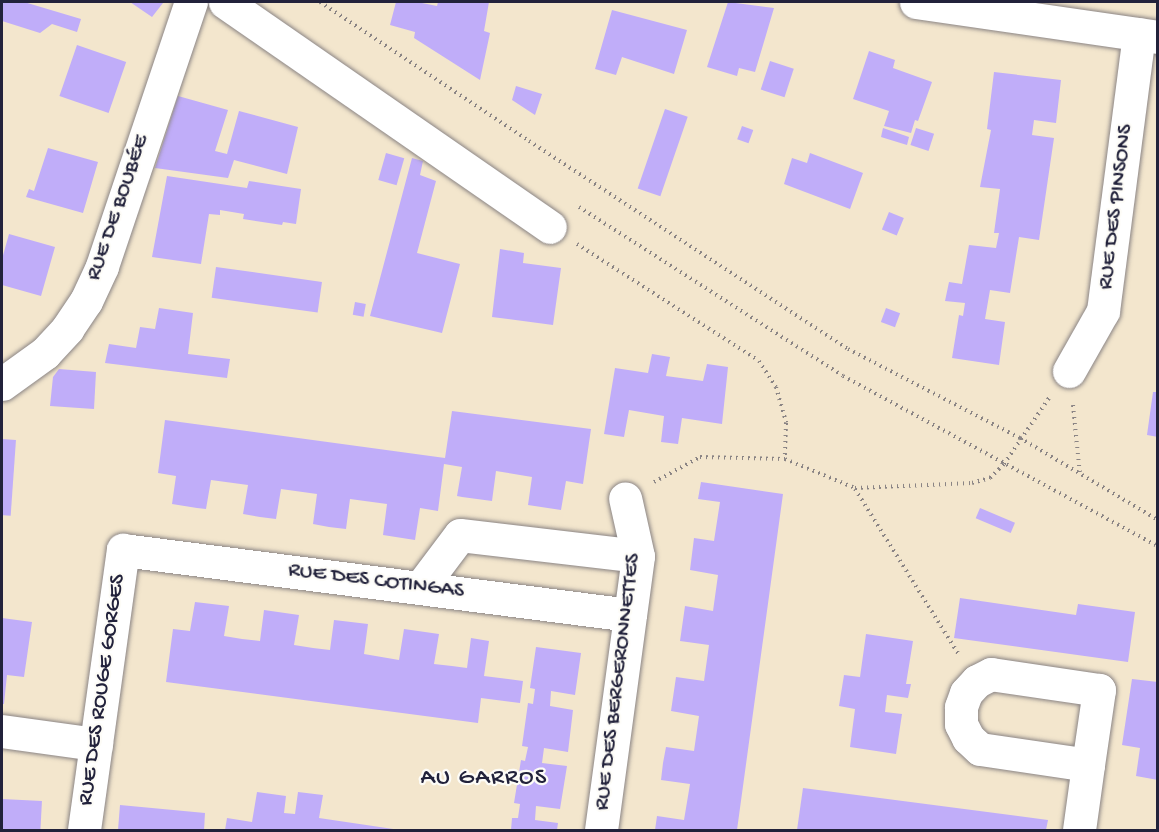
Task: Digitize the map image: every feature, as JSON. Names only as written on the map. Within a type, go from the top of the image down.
[{"type":"street","name":"RUE DE BOUBÉE","points":[[2,384],[45,353],[67,328],[86,300],[102,266],[190,2]]},
{"type":"street","points":[[225,2],[550,227]]},
{"type":"street","points":[[916,2],[1148,35]]},
{"type":"street","name":"RUE DES PINSONS","points":[[1069,371],[1103,311],[1148,35]]},
{"type":"street","name":"RUE DES BERGERONNETTES","points":[[601,831],[638,556],[625,498]]},
{"type":"street","points":[[420,588],[460,534],[638,556]]},
{"type":"street","name":"RUE DES COTINGAS","points":[[123,550],[630,615]]},
{"type":"street","name":"RUE DES ROUGE GORGES","points":[[84,831],[123,550]]},
{"type":"street","points":[[1079,831],[1088,765],[1098,690],[992,674],[977,681],[966,693],[961,708],[961,723],[968,738],[980,749],[1088,765]]},
{"type":"street","points":[[2,731],[96,744]]},
{"type":"path","points":[[320,2],[848,349],[1020,438],[1158,520]]},
{"type":"path","points":[[573,203],[843,376],[1158,546]]},
{"type":"path","points":[[550,227],[759,362],[776,387],[786,423],[784,459]]},
{"type":"path","points":[[625,498],[700,457],[784,459],[855,488],[972,483],[990,478],[1004,464],[1069,371]]},
{"type":"path","points":[[1069,371],[1080,475]]},
{"type":"path","points":[[855,488],[941,628],[977,681]]},
{"type":"building","points":[[2,2],[24,2],[81,19],[77,32],[52,24],[40,33],[2,21]]},
{"type":"building","points":[[130,2],[161,2],[163,3],[152,17]]},
{"type":"building","points":[[396,2],[417,2],[437,6],[438,2],[489,2],[484,31],[490,33],[480,80],[414,38],[415,32],[390,25]]},
{"type":"building","points":[[728,2],[774,8],[755,72],[739,68],[737,76],[707,67]]},
{"type":"building","points":[[612,10],[687,30],[674,74],[622,57],[616,75],[595,69]]},
{"type":"building","points":[[77,45],[126,62],[109,113],[59,96]]},
{"type":"building","points":[[869,51],[895,60],[893,68],[932,82],[918,121],[915,120],[911,133],[884,126],[889,111],[853,99]]},
{"type":"building","points":[[770,61],[794,69],[785,97],[761,90]]},
{"type":"building","points":[[994,72],[1061,80],[1056,123],[1034,120],[1032,135],[1054,138],[1039,240],[1019,237],[1010,293],[990,290],[985,319],[1005,322],[999,365],[952,358],[959,315],[963,316],[965,303],[945,301],[949,282],[962,284],[969,245],[996,248],[999,233],[994,233],[1000,189],[980,187],[991,130],[987,129]]},
{"type":"building","points":[[516,86],[542,94],[535,115],[512,100]]},
{"type":"building","points":[[178,96],[228,110],[215,151],[227,154],[239,111],[298,127],[287,174],[234,160],[228,178],[155,168]]},
{"type":"building","points":[[665,109],[688,117],[660,196],[638,188]]},
{"type":"building","points":[[742,126],[753,130],[748,143],[737,139]]},
{"type":"building","points":[[883,128],[909,137],[907,145],[881,137]]},
{"type":"building","points":[[916,128],[934,134],[929,151],[910,145]]},
{"type":"building","points":[[48,148],[98,162],[83,213],[26,197],[29,189],[34,191]]},
{"type":"building","points":[[386,153],[404,158],[397,185],[378,180]]},
{"type":"building","points":[[810,153],[863,173],[850,209],[784,184],[792,158],[807,163]]},
{"type":"building","points":[[412,158],[423,161],[420,175],[436,181],[417,253],[460,264],[442,333],[370,316]]},
{"type":"building","points":[[167,176],[247,188],[249,181],[301,189],[296,224],[283,222],[282,225],[243,219],[244,214],[220,210],[220,215],[209,214],[201,264],[152,257]]},
{"type":"building","points":[[889,212],[904,218],[897,236],[882,230]]},
{"type":"building","points":[[9,234],[55,247],[41,296],[2,285],[2,259]]},
{"type":"building","points":[[500,249],[524,253],[523,263],[561,268],[553,325],[492,317]]},
{"type":"building","points":[[216,267],[322,282],[318,313],[212,298]]},
{"type":"building","points":[[355,302],[366,304],[364,317],[353,315]]},
{"type":"building","points":[[159,308],[193,313],[188,354],[230,359],[227,378],[105,363],[109,344],[136,348],[140,327],[155,329]]},
{"type":"building","points":[[886,308],[900,313],[895,327],[881,322]]},
{"type":"building","points":[[652,354],[670,357],[666,376],[703,381],[707,364],[728,367],[722,424],[682,418],[678,444],[661,442],[664,416],[629,410],[624,437],[604,434],[615,368],[648,373]]},
{"type":"building","points":[[59,369],[96,372],[94,409],[50,406],[53,377]]},
{"type":"building","points":[[1153,392],[1158,392],[1158,437],[1147,435]]},
{"type":"building","points":[[452,411],[591,429],[583,484],[566,481],[561,510],[528,505],[532,477],[496,471],[492,501],[462,497],[457,496],[462,467],[444,464],[438,511],[420,508],[415,540],[383,535],[387,504],[350,499],[346,529],[329,527],[313,524],[317,494],[281,489],[276,519],[260,517],[243,514],[248,485],[211,480],[206,509],[197,508],[172,504],[176,476],[158,473],[165,420],[445,458]]},
{"type":"building","points":[[2,439],[16,440],[11,516],[2,515]]},
{"type":"building","points":[[701,482],[783,494],[737,830],[655,830],[657,816],[684,820],[690,784],[661,780],[663,763],[666,747],[694,751],[699,716],[671,711],[676,677],[704,681],[709,645],[680,641],[685,606],[713,611],[718,575],[690,570],[694,538],[714,541],[720,502],[698,499]]},
{"type":"building","points":[[980,508],[1015,523],[1011,533],[976,518]]},
{"type":"building","points":[[960,598],[1076,615],[1078,604],[1135,612],[1128,662],[954,638]]},
{"type":"building","points":[[195,602],[229,606],[224,636],[242,639],[260,641],[264,610],[299,615],[294,645],[313,648],[330,650],[334,620],[368,624],[364,654],[399,660],[404,629],[439,634],[434,664],[467,668],[471,638],[489,641],[484,676],[523,681],[520,703],[481,698],[478,723],[166,682],[173,629],[190,631]]},
{"type":"building","points":[[2,618],[32,622],[24,677],[7,675],[4,704],[2,704]]},
{"type":"building","points":[[866,634],[913,641],[906,684],[911,684],[908,698],[887,695],[885,712],[902,714],[896,754],[850,747],[855,709],[839,706],[844,675],[860,677]]},
{"type":"building","points":[[536,647],[581,653],[575,695],[551,691],[550,706],[573,710],[568,752],[544,748],[542,763],[567,766],[560,809],[536,806],[535,820],[558,823],[557,830],[511,830],[512,818],[518,818],[520,804],[514,803],[521,760],[525,761],[528,747],[522,746],[528,703],[533,704],[535,689],[530,688]]},
{"type":"building","points":[[1132,679],[1158,682],[1158,780],[1136,776],[1140,748],[1122,745]]},
{"type":"building","points":[[803,788],[1048,820],[1046,830],[797,830]]},
{"type":"building","points":[[257,792],[286,796],[284,813],[295,814],[298,792],[323,795],[319,818],[400,830],[225,830],[227,818],[252,822]]},
{"type":"building","points":[[2,799],[42,801],[40,830],[2,830]]},
{"type":"building","points":[[120,805],[205,813],[204,830],[118,830]]},
{"type":"district","name":"AU GARROS","points":[[484,779]]}]
